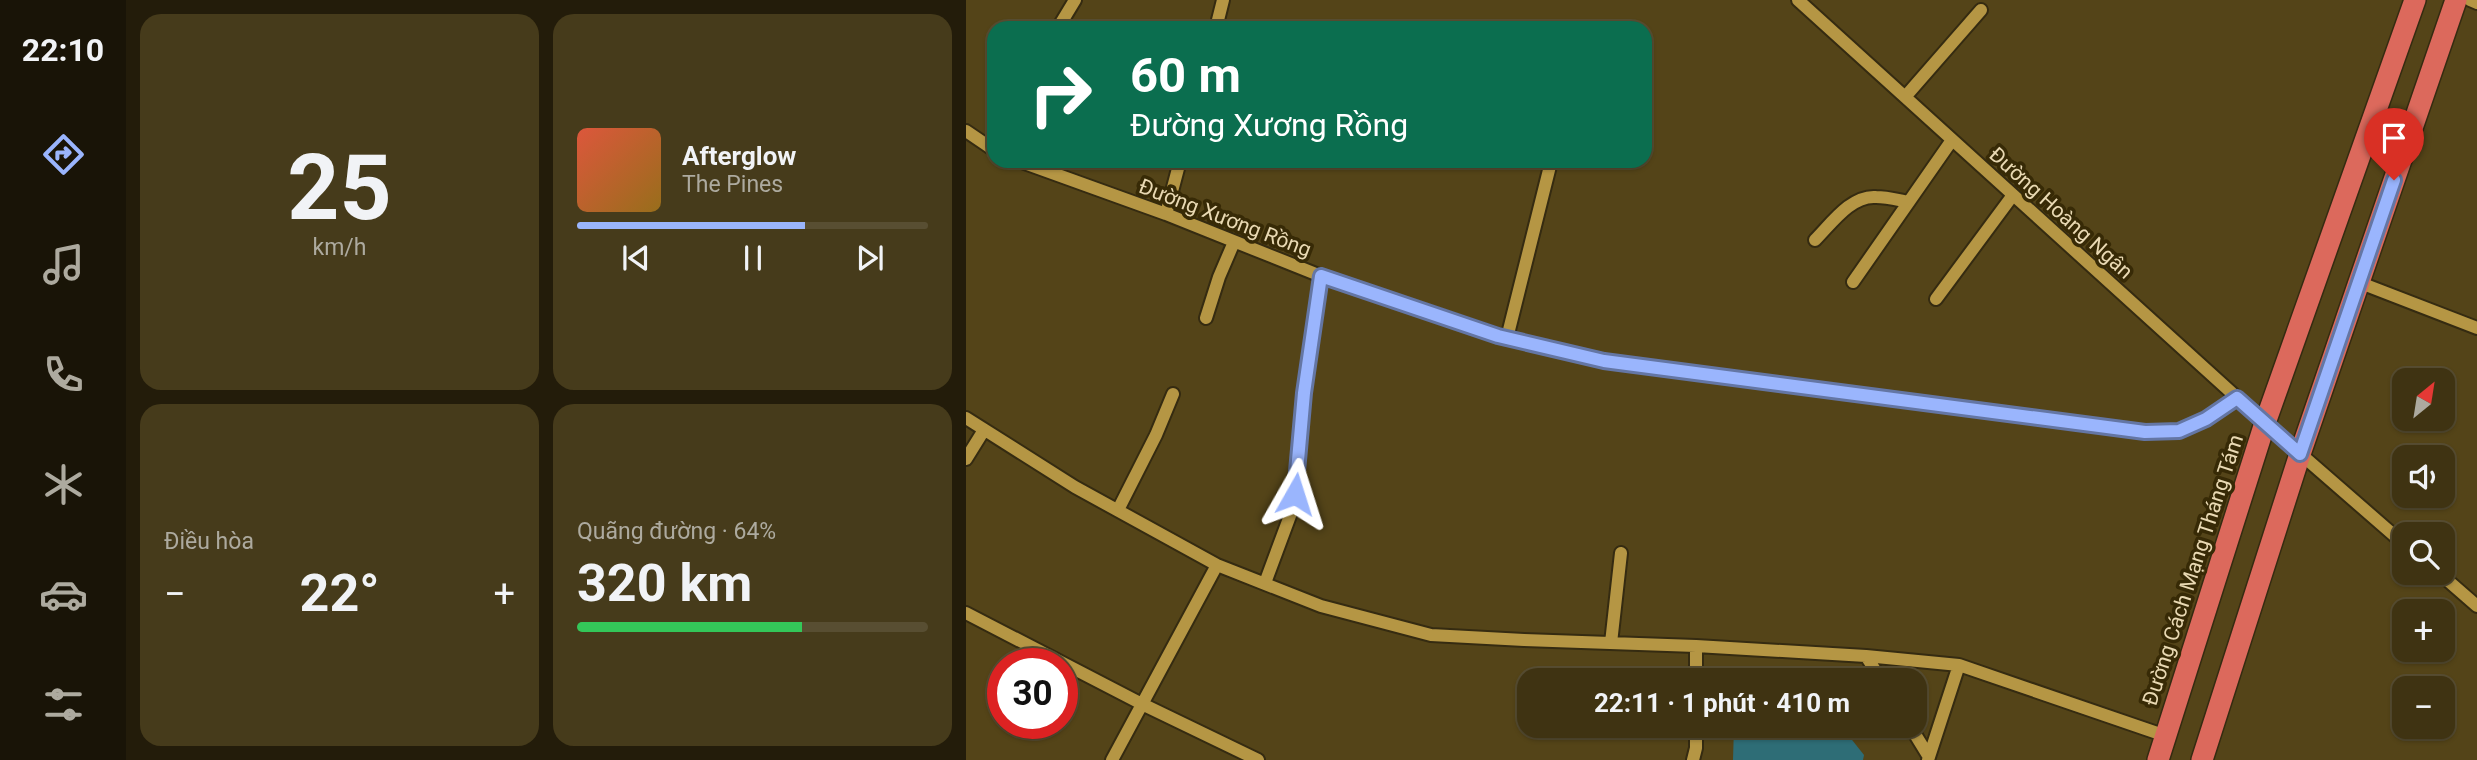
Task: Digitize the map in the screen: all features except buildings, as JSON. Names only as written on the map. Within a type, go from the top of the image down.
[{"type":"highway","name":"Đường Cách Mạng Tháng Tám","points":[[2158,760],[2265,423],[2415,0]]},
{"type":"highway","points":[[2202,760],[2300,454],[2456,0]]},
{"type":"street","points":[[1062,21],[1075,0]]},
{"type":"street","points":[[1218,21],[1223,0]]},
{"type":"street","name":"Đường Hoàng Ngân","points":[[1798,0],[2237,398],[2392,534]]},
{"type":"street","points":[[2470,0],[2477,3]]},
{"type":"street","points":[[1905,97],[1981,10]]},
{"type":"street","points":[[966,131],[987,145]]},
{"type":"street","points":[[1853,282],[1952,140]]},
{"type":"street","name":"Đường Xương Rồng","points":[[1038,168],[1166,214],[1321,276],[1507,338],[1604,361],[2145,432],[2179,431],[2206,419],[2237,398]]},
{"type":"street","points":[[1062,177],[1063,168]]},
{"type":"street","points":[[1166,214],[1178,168]]},
{"type":"street","points":[[1507,338],[1550,168]]},
{"type":"street","points":[[1936,299],[2013,195]]},
{"type":"street","points":[[1815,240],[1847,208],[1861,200],[1873,196],[1909,202]]},
{"type":"street","points":[[1206,318],[1234,242]]},
{"type":"street","points":[[1265,583],[1294,505],[1304,393],[1321,276]]},
{"type":"street","points":[[2358,282],[2477,328]]},
{"type":"street","points":[[1118,510],[1156,435],[1173,394]]},
{"type":"street","points":[[966,418],[1075,487],[1217,565],[1321,606],[1431,635],[1696,646],[1866,656],[1959,665],[2166,736]]},
{"type":"street","points":[[966,459],[984,430]]},
{"type":"street","points":[[1611,643],[1621,553]]},
{"type":"street","points":[[1112,760],[1217,565]]},
{"type":"street","points":[[2453,585],[2477,606]]},
{"type":"street","points":[[966,612],[1142,704],[1258,760]]},
{"type":"street","points":[[1696,646],[1696,668]]},
{"type":"street","points":[[1866,656],[1874,668]]},
{"type":"street","points":[[1928,759],[1959,665]]},
{"type":"street","points":[[1693,760],[1696,738]]},
{"type":"street","points":[[1917,738],[1928,759]]},
{"type":"water","points":[[1734,738],[1851,738],[1864,755],[1863,760],[1733,760]]},
{"type":"route","points":[[1295,494],[1304,393],[1321,276],[1498,336],[1604,361],[2145,432],[2179,431],[2206,419],[2237,398],[2300,454],[2394,180]]}]
